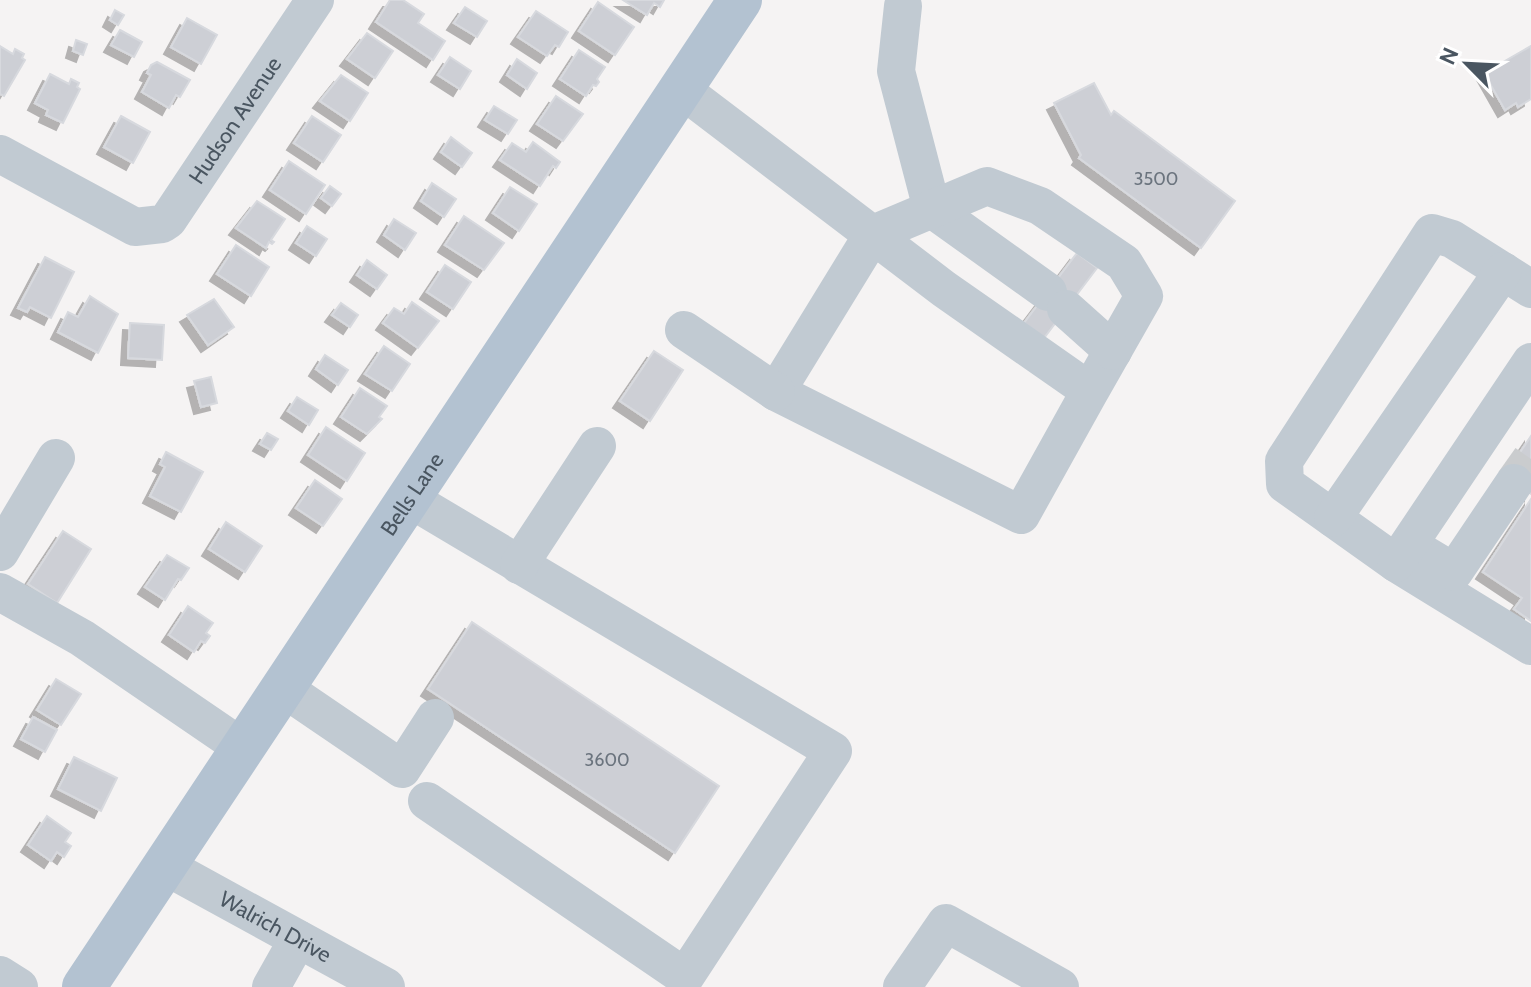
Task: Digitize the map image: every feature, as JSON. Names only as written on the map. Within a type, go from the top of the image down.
[{"type":"main road","name":"Bells Lane","points":[[84,987],[740,0]]},
{"type":"street","name":"Hudson Avenue","points":[[0,154],[135,227],[162,224],[168,220],[315,0]]},
{"type":"street","points":[[903,6],[896,71],[932,209],[1057,301],[1113,351]]},
{"type":"street","points":[[681,89],[944,289],[1090,391]]},
{"type":"street","points":[[684,330],[776,392],[1021,515],[1144,296],[1124,263],[1040,206],[987,186],[873,234],[776,392]]},
{"type":"street","points":[[1333,518],[1517,280],[1452,239],[1432,233],[1284,461],[1285,484],[1333,518],[1402,554],[1531,646]]},
{"type":"street","points":[[1402,554],[1531,362]]},
{"type":"street","points":[[519,565],[597,446]]},
{"type":"street","points":[[0,552],[56,458]]},
{"type":"street","points":[[1402,554],[1454,572],[1514,483]]},
{"type":"street","points":[[408,498],[833,751],[685,977],[427,801]]},
{"type":"street","points":[[0,592],[82,638],[243,748]]},
{"type":"street","points":[[283,688],[402,769],[435,718]]},
{"type":"street","name":"Walrich Drive","points":[[165,866],[386,987]]},
{"type":"street","points":[[902,987],[946,923],[1060,987]]},
{"type":"street","points":[[271,987],[298,939]]},
{"type":"street","points":[[0,975],[19,987]]},
{"type":"building","points":[[390,0],[403,0],[424,14],[418,23],[445,41],[433,60],[376,22]]},
{"type":"building","points":[[623,0],[664,0],[660,7],[654,3],[647,15]]},
{"type":"building","points":[[598,2],[634,27],[615,55],[579,31]]},
{"type":"building","points":[[465,7],[487,21],[477,37],[454,23]]},
{"type":"building","points":[[115,10],[124,15],[118,25],[110,20]]},
{"type":"building","points":[[536,11],[568,32],[559,47],[555,45],[547,56],[518,37]]},
{"type":"building","points":[[187,18],[217,35],[201,64],[171,47]]},
{"type":"building","points":[[120,30],[142,42],[134,57],[111,45]]},
{"type":"building","points":[[367,33],[393,51],[375,78],[347,59]]},
{"type":"building","points":[[76,40],[87,44],[83,55],[73,51]]},
{"type":"building","points":[[0,46],[13,54],[15,49],[24,54],[22,58],[25,60],[4,96],[0,94]]},
{"type":"building","points":[[1531,46],[1531,99],[1505,110],[1484,73]]},
{"type":"building","points":[[579,50],[605,67],[597,79],[599,82],[586,96],[560,79]]},
{"type":"building","points":[[450,57],[471,71],[460,89],[438,75]]},
{"type":"building","points":[[517,59],[537,73],[527,89],[507,75]]},
{"type":"building","points":[[157,62],[190,80],[169,108],[142,92],[151,75],[147,73],[151,65]]},
{"type":"building","points":[[50,74],[69,84],[71,79],[79,83],[77,87],[80,89],[63,123],[46,115],[48,110],[35,103]]},
{"type":"building","points":[[341,75],[368,93],[350,121],[320,101]]},
{"type":"building","points":[[1094,83],[1111,115],[1114,111],[1235,201],[1201,248],[1079,158],[1081,155],[1054,103]]},
{"type":"building","points":[[556,96],[583,114],[563,141],[537,124]]},
{"type":"building","points":[[494,106],[517,120],[508,134],[485,120]]},
{"type":"building","points":[[121,116],[150,132],[133,163],[104,147]]},
{"type":"building","points":[[312,116],[341,135],[323,162],[294,143]]},
{"type":"building","points":[[451,137],[472,153],[462,167],[441,152]]},
{"type":"building","points":[[533,142],[560,162],[556,168],[553,166],[540,186],[500,160],[512,143],[526,152]]},
{"type":"building","points":[[289,161],[325,185],[306,214],[270,190]]},
{"type":"building","points":[[432,183],[456,199],[444,217],[421,201]]},
{"type":"building","points":[[330,186],[341,194],[332,206],[321,198]]},
{"type":"building","points":[[510,187],[537,204],[519,231],[493,213]]},
{"type":"building","points":[[257,201],[285,219],[271,240],[274,242],[269,242],[266,248],[236,228]]},
{"type":"building","points":[[464,216],[504,243],[484,270],[445,245]]},
{"type":"building","points":[[394,219],[416,233],[405,250],[384,235]]},
{"type":"building","points":[[307,226],[327,239],[316,256],[296,243]]},
{"type":"building","points":[[236,245],[269,267],[251,296],[217,274]]},
{"type":"building","points":[[1077,253],[1097,268],[1044,338],[1024,323]]},
{"type":"building","points":[[45,257],[74,272],[51,318],[30,307],[27,312],[18,308]]},
{"type":"building","points":[[367,260],[387,275],[377,289],[357,275]]},
{"type":"building","points":[[445,265],[471,282],[453,309],[427,292]]},
{"type":"building","points":[[90,296],[118,314],[98,353],[58,332],[68,312],[78,317]]},
{"type":"building","points":[[214,299],[234,327],[208,345],[187,315]]},
{"type":"building","points":[[412,302],[439,321],[418,348],[383,323],[394,308],[404,314]]},
{"type":"building","points":[[341,303],[358,315],[350,327],[332,315]]},
{"type":"building","points":[[130,323],[164,325],[162,360],[128,358]]},
{"type":"building","points":[[384,346],[410,364],[392,391],[365,374]]},
{"type":"building","points":[[654,351],[683,370],[650,421],[620,401]]},
{"type":"building","points":[[325,355],[348,370],[338,385],[316,369]]},
{"type":"building","points":[[211,377],[217,403],[201,407],[194,381]]},
{"type":"building","points":[[360,388],[387,406],[379,417],[382,419],[367,434],[341,417]]},
{"type":"building","points":[[297,397],[318,410],[309,425],[288,411]]},
{"type":"building","points":[[326,427],[365,453],[347,481],[308,455]]},
{"type":"building","points":[[267,433],[278,439],[271,450],[260,444]]},
{"type":"building","points":[[1531,436],[1531,494],[1504,476]]},
{"type":"building","points":[[166,452],[203,472],[181,512],[150,496],[165,467],[160,464]]},
{"type":"building","points":[[315,480],[342,499],[323,526],[296,508]]},
{"type":"building","points":[[1531,499],[1531,621],[1514,609],[1522,598],[1483,572]]},
{"type":"building","points":[[226,522],[262,546],[245,572],[209,549]]},
{"type":"building","points":[[63,531],[91,549],[57,603],[28,584]]},
{"type":"building","points":[[167,555],[189,568],[165,600],[145,587]]},
{"type":"building","points":[[188,606],[213,623],[206,633],[210,636],[205,643],[201,641],[194,652],[169,635]]},
{"type":"building","points":[[472,622],[719,786],[675,853],[428,689]]},
{"type":"building","points":[[56,679],[81,694],[61,725],[37,710]]},
{"type":"building","points":[[33,717],[57,730],[45,752],[21,739]]},
{"type":"building","points":[[74,757],[117,778],[101,811],[58,789]]},
{"type":"building","points":[[47,816],[71,833],[65,842],[71,846],[64,857],[57,852],[51,861],[28,845]]},
{"type":"tunnel","points":[[1514,483],[1531,459]]}]
